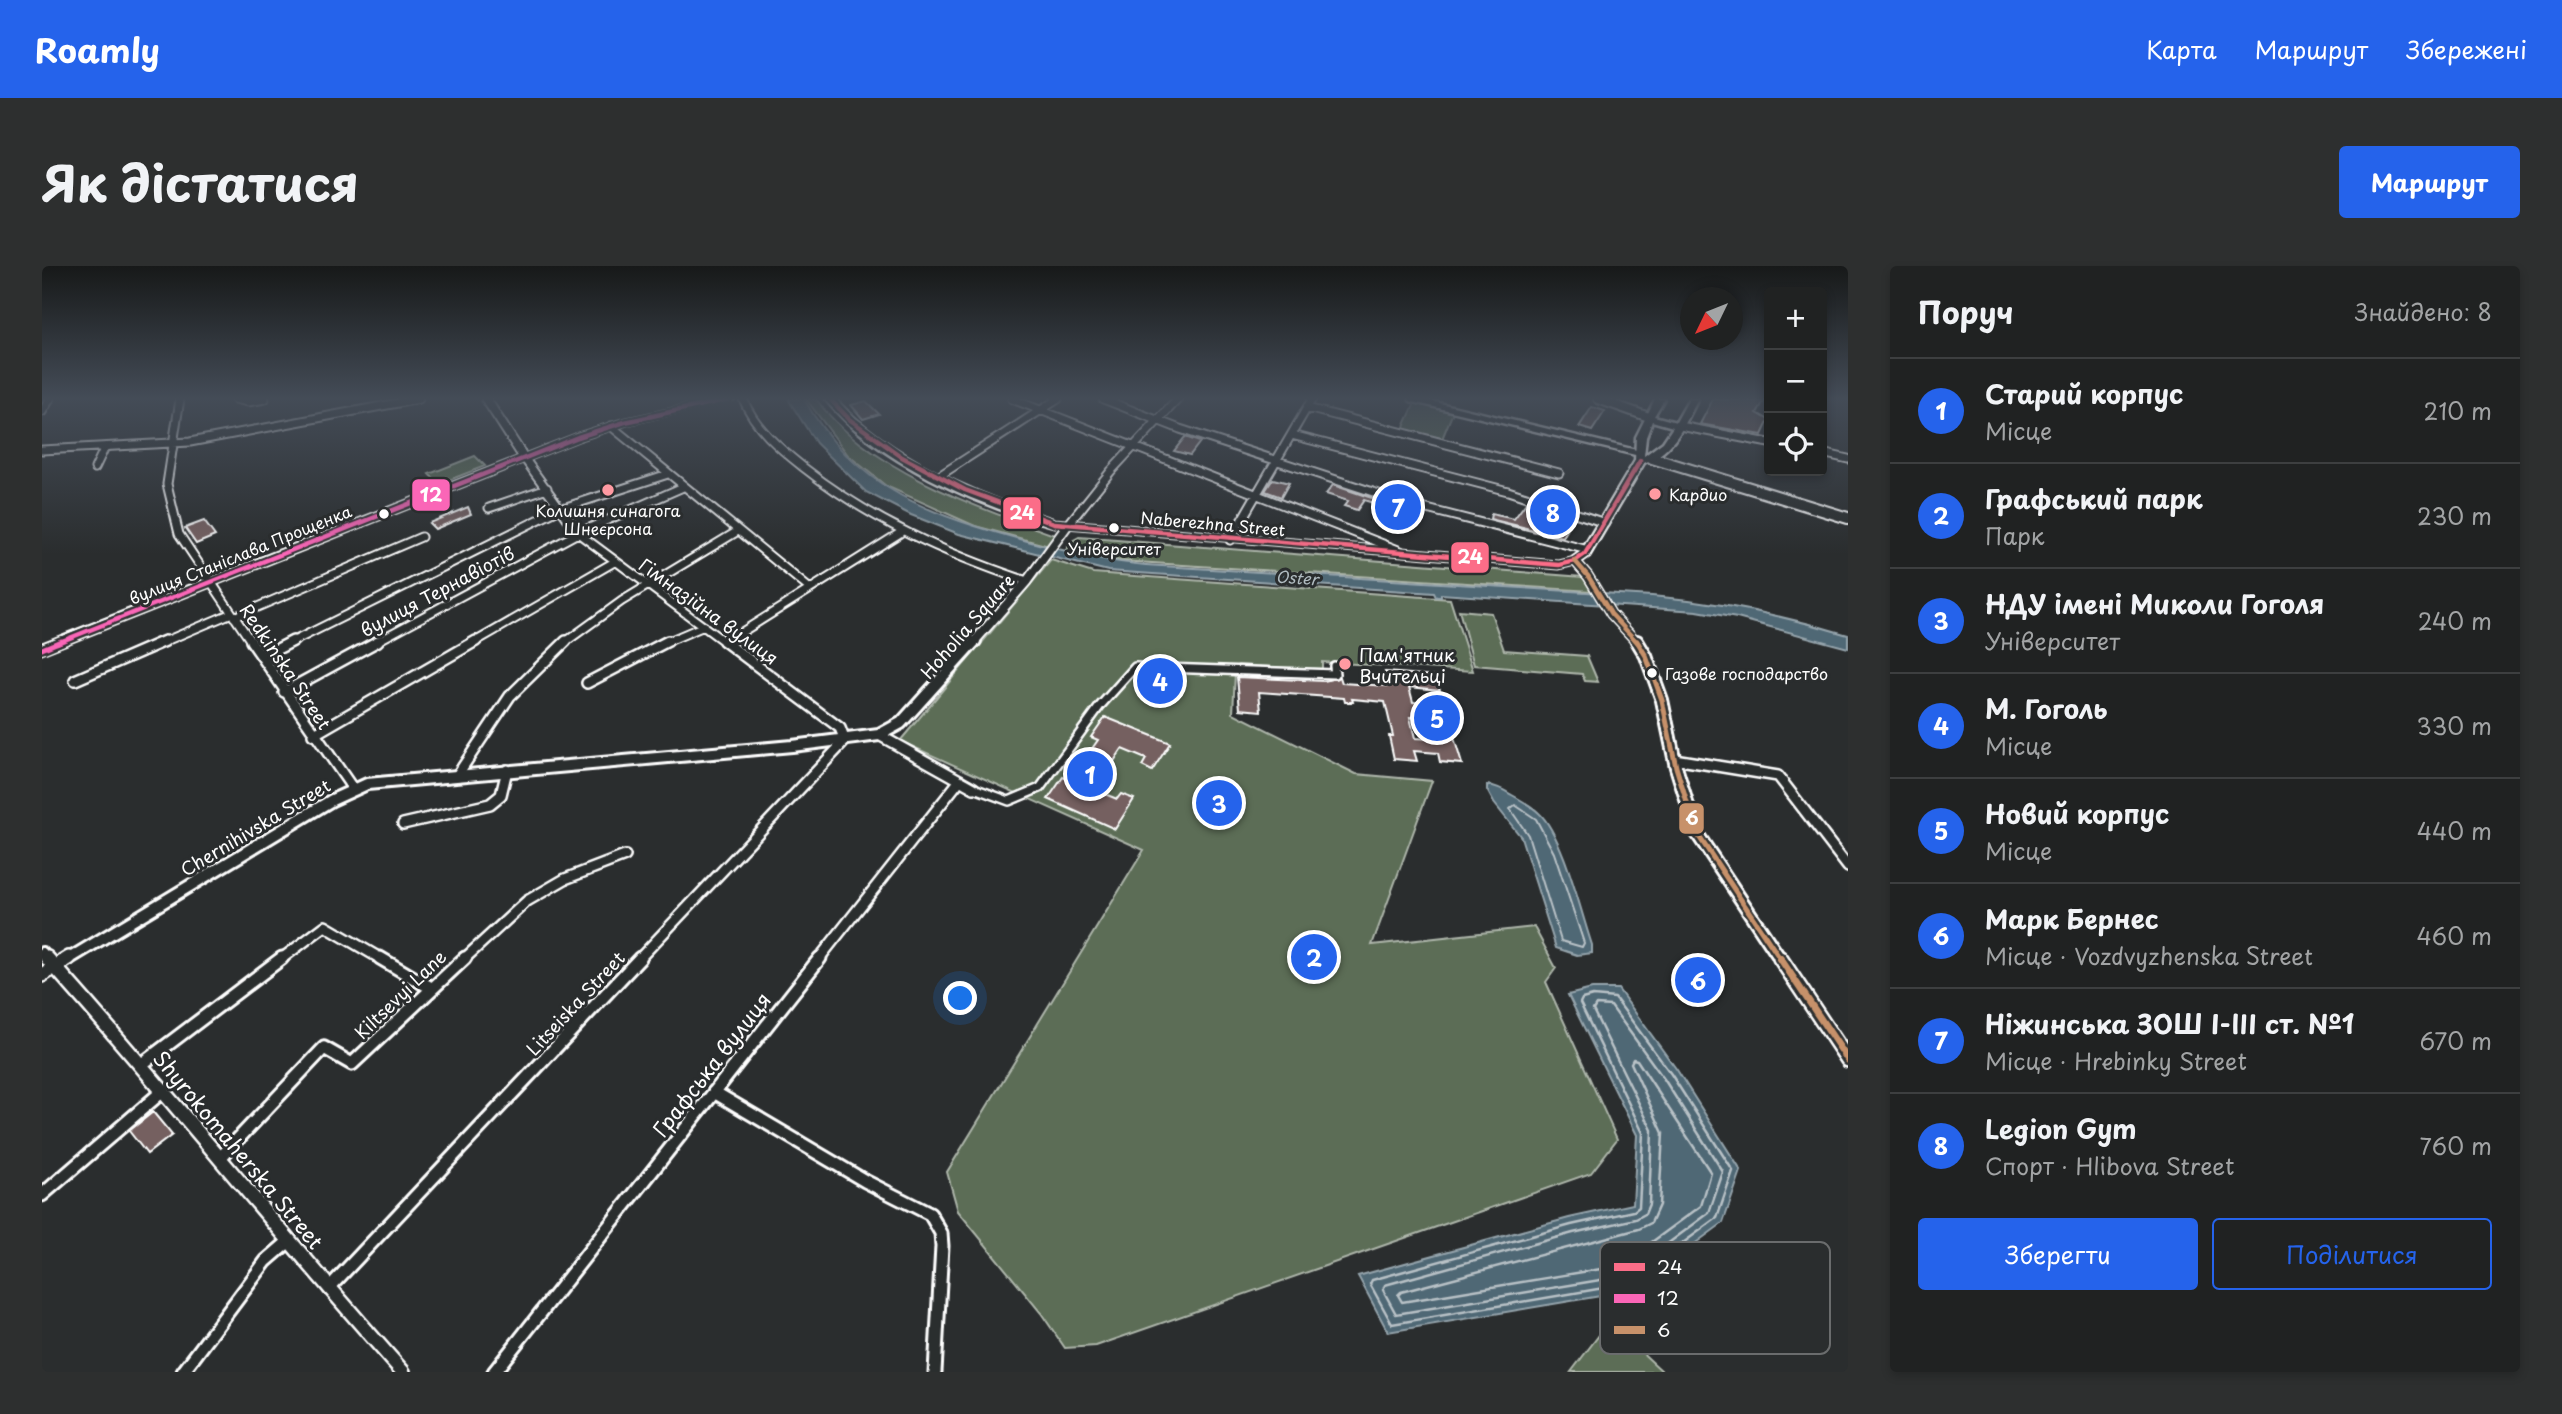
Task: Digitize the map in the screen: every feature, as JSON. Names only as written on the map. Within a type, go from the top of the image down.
[{"type":"main road","name":"вулиця Станіслава Прощенка","points":[[42,649],[544,451]]},
{"type":"main road","name":"Naberezhna Street","points":[[897,451],[939,476],[1017,511],[1067,526],[1548,565],[1583,555]]},
{"type":"main road","points":[[1642,451],[1644,458]]},
{"type":"main road","points":[[1583,555],[1644,458],[1652,451]]},
{"type":"main road","points":[[1644,458],[1848,518]]},
{"type":"street","points":[[95,468],[103,451]]},
{"type":"street","name":"Redkinska Street","points":[[173,451],[167,484],[179,534],[313,735],[354,789]]},
{"type":"street","name":"Гімназійна вулиця","points":[[519,451],[578,533],[840,728],[845,741]]},
{"type":"street","points":[[640,451],[810,589]]},
{"type":"street","points":[[784,451],[828,487],[900,533],[960,559],[1027,581]]},
{"type":"street","points":[[939,476],[978,451]]},
{"type":"street","points":[[1067,526],[1128,451]]},
{"type":"street","points":[[1144,451],[1409,554]]},
{"type":"street","points":[[1246,451],[1419,507],[1583,555],[1593,586],[1611,614],[1640,645],[1646,656],[1662,700],[1674,759],[1696,832],[1848,1060]]},
{"type":"street","points":[[1230,540],[1283,451]]},
{"type":"street","points":[[1352,451],[1508,491],[1605,523]]},
{"type":"street","points":[[1472,451],[1559,473]]},
{"type":"street","points":[[1628,451],[1644,458]]},
{"type":"street","points":[[1827,454],[1848,459]]},
{"type":"street","points":[[262,657],[560,509],[668,474]]},
{"type":"street","name":"вулиця Тернавіотів","points":[[284,692],[578,533],[683,487]]},
{"type":"street","points":[[489,508],[547,488]]},
{"type":"street","name":"Hoholia Square","points":[[879,735],[908,716],[1027,581],[1067,526]]},
{"type":"street","points":[[458,774],[499,713],[531,673],[602,615],[646,584],[738,531]]},
{"type":"street","points":[[726,642],[900,533]]},
{"type":"street","points":[[75,680],[421,537]]},
{"type":"street","points":[[313,735],[616,561]]},
{"type":"street","points":[[587,683],[651,649],[704,626]]},
{"type":"street","points":[[879,735],[974,788],[1009,801],[1040,788],[1100,706],[1135,667],[1335,674],[1334,666]]},
{"type":"street","name":"Chernihivska Street","points":[[42,975],[354,789],[386,782],[458,774],[845,741],[879,735]]},
{"type":"street","name":"Litseiska Street","points":[[329,1288],[845,741]]},
{"type":"street","points":[[1674,759],[1778,776],[1848,867]]},
{"type":"street","points":[[403,824],[489,804],[501,795],[507,771]]},
{"type":"street","name":"Графська вулиця","points":[[494,1372],[960,780]]},
{"type":"street","name":"Kiltsevyi Lane","points":[[221,1157],[324,1048],[352,1064],[527,901],[565,879],[625,856]]},
{"type":"street","name":"Kiltsevyi Lane","points":[[142,1064],[325,926],[431,988]]},
{"type":"street","name":"Shyrokomaherska Street","points":[[42,953],[142,1064],[221,1157],[288,1242],[403,1372]]},
{"type":"street","points":[[42,1195],[164,1090]]},
{"type":"street","points":[[714,1092],[865,1181],[930,1214],[936,1222],[942,1246],[935,1372]]},
{"type":"street","points":[[183,1372],[266,1261],[288,1242]]},
{"type":"green space","points":[[845,451],[871,451],[894,466],[959,499],[1057,536],[1049,546],[975,526],[886,486]]},
{"type":"green space","points":[[475,456],[485,466],[439,484],[429,474]]},
{"type":"green space","points":[[1079,537],[1583,577],[1591,591],[1121,561],[1066,550],[1072,541]]},
{"type":"green space","points":[[1051,560],[1093,573],[1450,599],[1473,671],[1322,662],[1322,670],[1238,665],[1235,673],[1233,713],[1356,774],[1432,781],[1372,945],[1534,927],[1556,968],[1546,982],[1617,1139],[1591,1173],[1096,1346],[1065,1348],[1041,1313],[958,1211],[947,1172],[1144,850],[900,741]]},
{"type":"green space","points":[[1459,610],[1491,613],[1504,650],[1587,656],[1598,682],[1585,681],[1582,674],[1474,665]]},
{"type":"green space","points":[[1600,1334],[1600,1354],[1644,1354],[1663,1372],[1571,1372]]},
{"type":"water","name":"Oster","points":[[824,451],[842,451],[873,478],[930,510],[996,532],[1117,562],[1652,596],[1751,610],[1824,628],[1848,635],[1848,648],[1737,618],[1697,611],[1441,594],[1441,597],[1436,597],[1434,593],[1108,571],[959,534],[911,515],[866,492]]},
{"type":"water","points":[[1487,785],[1500,788],[1526,803],[1548,824],[1570,875],[1592,945],[1592,953],[1577,955],[1556,948],[1521,837],[1494,803]]},
{"type":"water","points":[[1592,989],[1618,989],[1677,1070],[1741,1171],[1723,1223],[1697,1242],[1600,1242],[1600,1296],[1388,1332],[1358,1276],[1569,1218],[1633,1204],[1637,1135],[1568,995]]},
{"type":"building","points":[[1174,451],[1193,451],[1190,455]]},
{"type":"building","points":[[1273,479],[1289,483],[1281,497],[1265,491]]},
{"type":"building","points":[[1333,485],[1414,512],[1405,526],[1393,522],[1400,512],[1364,500],[1357,510],[1344,506],[1348,501],[1326,494]]},
{"type":"building","points":[[1526,503],[1573,520],[1563,537],[1490,519],[1491,514],[1514,519]]},
{"type":"building","points":[[468,507],[471,514],[435,529],[429,523]]},
{"type":"building","points":[[204,521],[215,536],[196,544],[185,528]]},
{"type":"building","points":[[1385,672],[1436,676],[1440,690],[1409,687],[1413,702],[1444,705],[1462,764],[1440,762],[1438,753],[1414,751],[1417,761],[1394,759],[1389,736],[1393,736],[1385,702],[1352,699],[1353,702],[1345,702],[1344,698],[1259,692],[1261,711],[1240,709],[1237,677],[1324,681],[1340,677],[1342,683],[1388,686]],"holes":[[[1410,717],[1441,719],[1447,740],[1415,738]]]},
{"type":"building","points":[[1105,717],[1170,743],[1152,771],[1142,766],[1146,759],[1122,749],[1095,790],[1117,799],[1121,794],[1134,799],[1115,829],[1048,799],[1063,777],[1070,780],[1098,740],[1091,737]]},
{"type":"building","points":[[153,1112],[172,1135],[147,1154],[129,1131]]},
{"type":"transit line","name":"12","points":[[42,649],[544,451]]},
{"type":"transit line","name":"24","points":[[892,451],[965,490],[1054,523],[1559,565],[1575,561],[1585,554],[1640,461]]},
{"type":"transit line","name":"6","points":[[1575,561],[1588,576],[1611,614],[1640,645],[1646,656],[1662,700],[1676,767],[1696,832],[1848,1060]]},
{"type":"place","name":"Колишня синагога Шнеєрсона","points":[[608,490]]},
{"type":"place","name":"Кардио","points":[[1655,494]]},
{"type":"place","name":"Ніжинська ЗОШ І-ІІІ ст. №1","points":[[1398,507]]},
{"type":"place","name":"Legion Gym","points":[[1553,512]]},
{"type":"place","name":"Університет","points":[[1114,528]]},
{"type":"place","name":"Пам'ятник Вчительці","points":[[1345,664]]},
{"type":"place","name":"Газове господарство","points":[[1652,673]]},
{"type":"place","name":"М. Гоголь","points":[[1160,681]]},
{"type":"place","name":"Новий корпус","points":[[1437,718]]},
{"type":"place","name":"Старий корпус","points":[[1090,774]]},
{"type":"place","name":"НДУ імені Миколи Гоголя","points":[[1219,803]]},
{"type":"place","name":"Графський парк","points":[[1314,957]]},
{"type":"place","name":"Марк Бернес","points":[[1698,980]]}]
